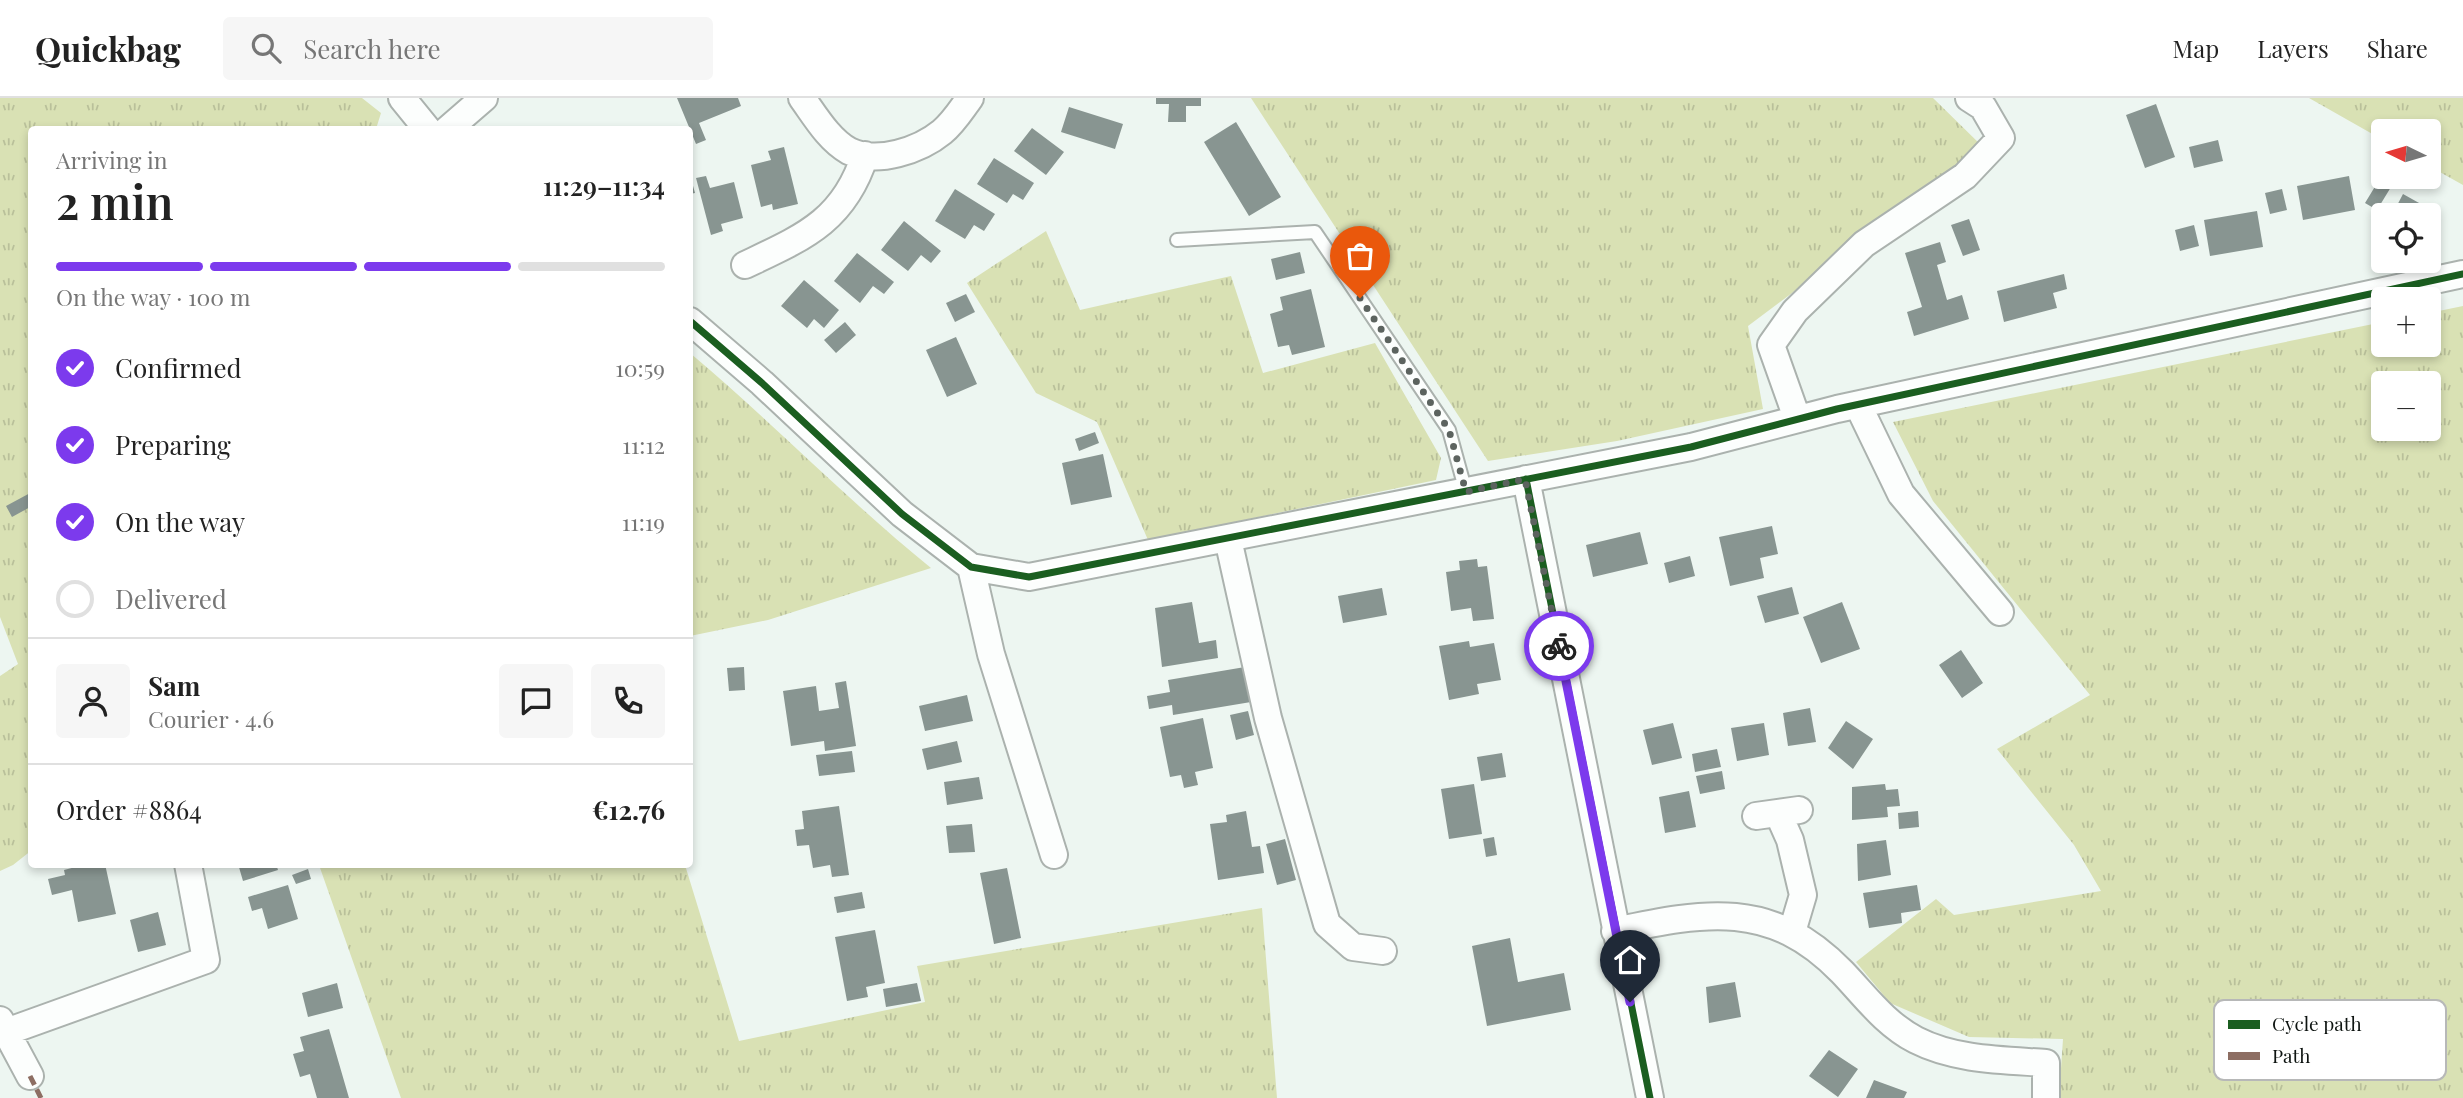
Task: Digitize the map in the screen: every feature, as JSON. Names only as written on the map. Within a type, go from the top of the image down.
[{"type":"street","points":[[402,98],[425,126]]},
{"type":"street","points":[[451,126],[484,98]]},
{"type":"street","points":[[802,98],[829,134],[850,151],[865,155],[908,150],[925,143],[949,125],[970,98]]},
{"type":"street","points":[[1797,418],[1771,345],[1795,311],[1864,244],[1965,176],[2001,138],[1983,107],[1969,98]]},
{"type":"street","points":[[745,265],[795,242],[830,217],[851,190],[865,155]]},
{"type":"street","points":[[693,324],[762,383],[902,514],[971,567],[1029,577],[1691,447],[1797,418],[2463,274]]},
{"type":"street","points":[[1858,405],[1901,494],[2000,612]]},
{"type":"street","points":[[1525,479],[1650,1098]]},
{"type":"street","points":[[1228,539],[1268,718],[1327,924],[1353,947],[1383,951]]},
{"type":"street","points":[[971,567],[991,654],[1054,855]]},
{"type":"street","points":[[1778,813],[1790,840],[1803,895],[1792,932]]},
{"type":"street","points":[[30,1076],[3,1026],[206,960],[189,868]]},
{"type":"street","points":[[1615,931],[1710,915],[1744,917],[1792,932],[1820,951],[1885,1018],[1915,1040],[1950,1053],[2046,1063],[2046,1098]]},
{"type":"lane","points":[[1177,240],[1315,232],[1449,430],[1466,492]]},
{"type":"green space","points":[[0,98],[362,98],[381,113],[377,126],[28,126],[28,853],[0,871],[0,676],[18,664],[0,617]]},
{"type":"green space","points":[[1251,98],[1933,98],[1985,149],[1748,326],[1763,409],[1617,441],[1488,461]]},
{"type":"green space","points":[[2309,98],[2463,98],[2463,185],[2441,173],[2441,119],[2371,119],[2371,133]]},
{"type":"green space","points":[[1046,231],[1080,310],[1231,276],[1263,373],[1375,343],[1441,458],[1436,480],[1148,540],[1097,422],[1036,393],[967,283]]},
{"type":"green space","points":[[2463,306],[2463,1098],[2059,1098],[2063,1039],[1969,1037],[1890,1003],[1856,962],[1936,899],[1954,915],[2101,891],[2074,845],[1997,749],[2090,695],[1933,501],[1893,422],[2371,324],[2371,357],[2441,357],[2441,311]]},
{"type":"green space","points":[[693,356],[931,568],[768,620],[693,635]]},
{"type":"green space","points":[[320,868],[686,868],[739,1041],[925,1002],[917,966],[1262,908],[1277,1098],[401,1098]]},
{"type":"building","points":[[677,98],[738,98],[741,106],[699,123],[706,140],[696,144],[693,126],[689,126]]},
{"type":"building","points":[[1156,98],[1201,98],[1201,106],[1186,106],[1186,122],[1168,122],[1169,104],[1156,104]]},
{"type":"building","points":[[2156,104],[2175,157],[2145,168],[2126,115]]},
{"type":"building","points":[[1069,107],[1123,124],[1115,149],[1061,132]]},
{"type":"building","points":[[1236,122],[1281,197],[1249,216],[1204,142]]},
{"type":"building","points":[[1032,128],[1064,152],[1046,175],[1014,151]]},
{"type":"building","points":[[2218,140],[2223,161],[2194,168],[2189,147]]},
{"type":"building","points":[[784,147],[798,204],[773,210],[772,204],[761,207],[751,165],[771,160],[768,151]]},
{"type":"building","points":[[994,158],[1034,183],[1023,200],[1013,194],[1007,203],[977,184]]},
{"type":"building","points":[[706,176],[710,188],[734,182],[743,218],[721,224],[723,231],[711,235],[696,178]]},
{"type":"building","points":[[2349,176],[2355,210],[2303,220],[2297,186]]},
{"type":"building","points":[[955,189],[995,214],[984,231],[974,225],[965,239],[935,221]]},
{"type":"building","points":[[2282,189],[2287,210],[2270,214],[2265,193]]},
{"type":"building","points":[[2374,189],[2390,189],[2381,203],[2371,203],[2371,206],[2365,203]]},
{"type":"building","points":[[2403,194],[2419,203],[2398,203]]},
{"type":"building","points":[[2257,211],[2263,247],[2210,256],[2204,220]]},
{"type":"building","points":[[1969,219],[1980,250],[1963,256],[1951,225]]},
{"type":"building","points":[[904,221],[941,251],[931,263],[921,255],[908,271],[881,250]]},
{"type":"building","points":[[2194,225],[2199,246],[2180,251],[2175,230]]},
{"type":"building","points":[[1940,242],[1946,262],[1937,265],[1947,300],[1962,295],[1969,319],[1914,336],[1907,312],[1922,307],[1905,253]]},
{"type":"building","points":[[1300,252],[1305,273],[1276,280],[1271,259]]},
{"type":"building","points":[[857,253],[894,282],[884,294],[873,286],[860,303],[834,281]]},
{"type":"building","points":[[2064,274],[2067,289],[2053,293],[2057,308],[2004,322],[1997,291]]},
{"type":"building","points":[[804,280],[839,310],[824,328],[814,319],[807,328],[781,306]]},
{"type":"building","points":[[1311,289],[1325,347],[1292,355],[1289,345],[1278,347],[1270,314],[1283,310],[1280,297]]},
{"type":"building","points":[[966,294],[975,312],[955,322],[946,303]]},
{"type":"building","points":[[845,322],[856,335],[836,353],[824,340]]},
{"type":"building","points":[[956,337],[977,384],[947,397],[926,350]]},
{"type":"building","points":[[1095,432],[1099,443],[1079,451],[1075,439]]},
{"type":"building","points":[[1103,454],[1112,497],[1071,505],[1062,463]]},
{"type":"building","points":[[28,494],[28,508],[12,517],[6,506]]},
{"type":"building","points":[[1772,526],[1778,554],[1760,558],[1764,578],[1730,586],[1719,537]]},
{"type":"building","points":[[1640,532],[1648,564],[1593,577],[1586,545]]},
{"type":"building","points":[[1690,556],[1695,576],[1669,583],[1664,563]]},
{"type":"building","points":[[1477,559],[1478,567],[1487,566],[1494,619],[1473,621],[1471,608],[1451,611],[1446,572],[1460,570],[1459,561]]},
{"type":"building","points":[[1792,587],[1799,614],[1765,623],[1757,596]]},
{"type":"building","points":[[1382,588],[1387,615],[1343,623],[1338,596]]},
{"type":"building","points":[[1192,602],[1199,643],[1216,640],[1218,658],[1162,667],[1155,608]]},
{"type":"building","points":[[1842,602],[1860,649],[1821,663],[1803,617]]},
{"type":"building","points":[[1469,641],[1470,647],[1494,643],[1501,680],[1477,684],[1479,694],[1449,700],[1439,646]]},
{"type":"building","points":[[1961,650],[1983,683],[1962,698],[1939,665]]},
{"type":"building","points":[[744,667],[745,690],[729,691],[727,668]]},
{"type":"building","points":[[1245,667],[1251,702],[1173,715],[1172,705],[1149,709],[1147,696],[1170,692],[1168,680]]},
{"type":"building","points":[[846,681],[856,746],[825,751],[824,741],[791,746],[783,691],[816,686],[819,711],[839,708],[835,683]]},
{"type":"building","points":[[967,695],[973,721],[925,731],[919,706]]},
{"type":"building","points":[[1810,708],[1816,742],[1788,746],[1783,713]]},
{"type":"building","points":[[1248,711],[1254,735],[1236,740],[1230,715]]},
{"type":"building","points":[[1203,718],[1213,768],[1195,772],[1198,785],[1184,788],[1181,775],[1170,777],[1160,727]]},
{"type":"building","points":[[1846,721],[1873,739],[1853,769],[1828,748]]},
{"type":"building","points":[[1673,723],[1682,758],[1652,765],[1643,730]]},
{"type":"building","points":[[1764,723],[1769,755],[1737,761],[1731,728]]},
{"type":"building","points":[[957,741],[962,762],[927,770],[922,749]]},
{"type":"building","points":[[1717,749],[1721,767],[1695,772],[1692,754]]},
{"type":"building","points":[[852,751],[855,772],[819,776],[816,755]]},
{"type":"building","points":[[1502,753],[1506,777],[1481,781],[1477,757]]},
{"type":"building","points":[[1722,771],[1725,789],[1700,794],[1696,776]]},
{"type":"building","points":[[979,777],[983,799],[947,805],[944,782]]},
{"type":"building","points":[[1474,784],[1482,834],[1449,839],[1441,789]]},
{"type":"building","points":[[1885,784],[1886,790],[1898,789],[1900,806],[1887,807],[1888,817],[1852,820],[1852,787]]},
{"type":"building","points":[[1689,791],[1696,827],[1665,833],[1659,797]]},
{"type":"building","points":[[839,806],[849,875],[832,877],[830,865],[813,868],[809,845],[797,846],[795,830],[804,829],[802,811]]},
{"type":"building","points":[[1246,811],[1252,847],[1260,846],[1264,873],[1218,880],[1210,824],[1227,822],[1226,815]]},
{"type":"building","points":[[1918,811],[1919,827],[1899,829],[1898,813]]},
{"type":"building","points":[[972,824],[975,852],[949,853],[946,826]]},
{"type":"building","points":[[1494,837],[1497,855],[1486,857],[1483,839]]},
{"type":"building","points":[[1285,839],[1296,880],[1277,885],[1266,844]]},
{"type":"building","points":[[1886,840],[1891,875],[1858,881],[1857,844]]},
{"type":"building","points":[[106,868],[116,914],[78,922],[72,890],[52,895],[48,879],[65,875],[64,870]]},
{"type":"building","points":[[239,868],[277,868],[278,870],[243,881]]},
{"type":"building","points":[[1007,868],[1021,938],[994,944],[980,873]]},
{"type":"building","points":[[308,869],[311,879],[296,884],[292,875]]},
{"type":"building","points":[[288,885],[298,919],[268,929],[262,908],[252,911],[248,897]]},
{"type":"building","points":[[1917,885],[1921,910],[1901,913],[1902,923],[1869,928],[1863,893]]},
{"type":"building","points":[[862,892],[865,908],[837,913],[834,897]]},
{"type":"building","points":[[158,912],[166,945],[138,952],[130,920]]},
{"type":"building","points":[[875,930],[885,983],[866,987],[868,997],[847,1001],[835,937]]},
{"type":"building","points":[[1510,938],[1518,982],[1564,973],[1571,1010],[1487,1026],[1472,946]]},
{"type":"building","points":[[1735,982],[1741,1017],[1709,1023],[1706,987]]},
{"type":"building","points":[[337,983],[343,1008],[308,1017],[302,993]]},
{"type":"building","points":[[917,983],[921,1001],[886,1007],[883,989]]},
{"type":"building","points":[[329,1029],[349,1098],[317,1098],[310,1074],[300,1077],[293,1054],[304,1051],[300,1037]]},
{"type":"building","points":[[1829,1050],[1858,1069],[1838,1097],[1809,1076]]},
{"type":"building","points":[[1874,1080],[1907,1092],[1904,1098],[1866,1098]]},
{"type":"marked path","points":[[30,1076],[41,1098]]},
{"type":"cycle path","points":[[693,324],[762,383],[902,514],[971,567],[1029,577],[1691,447],[1837,409],[2463,274]]},
{"type":"cycle path","points":[[1526,479],[1650,1098]]},
{"type":"way so far","points":[[1360,298],[1449,430],[1466,492],[1525,479],[1559,646]]},
{"type":"route","points":[[1559,646],[1630,1002]]}]
